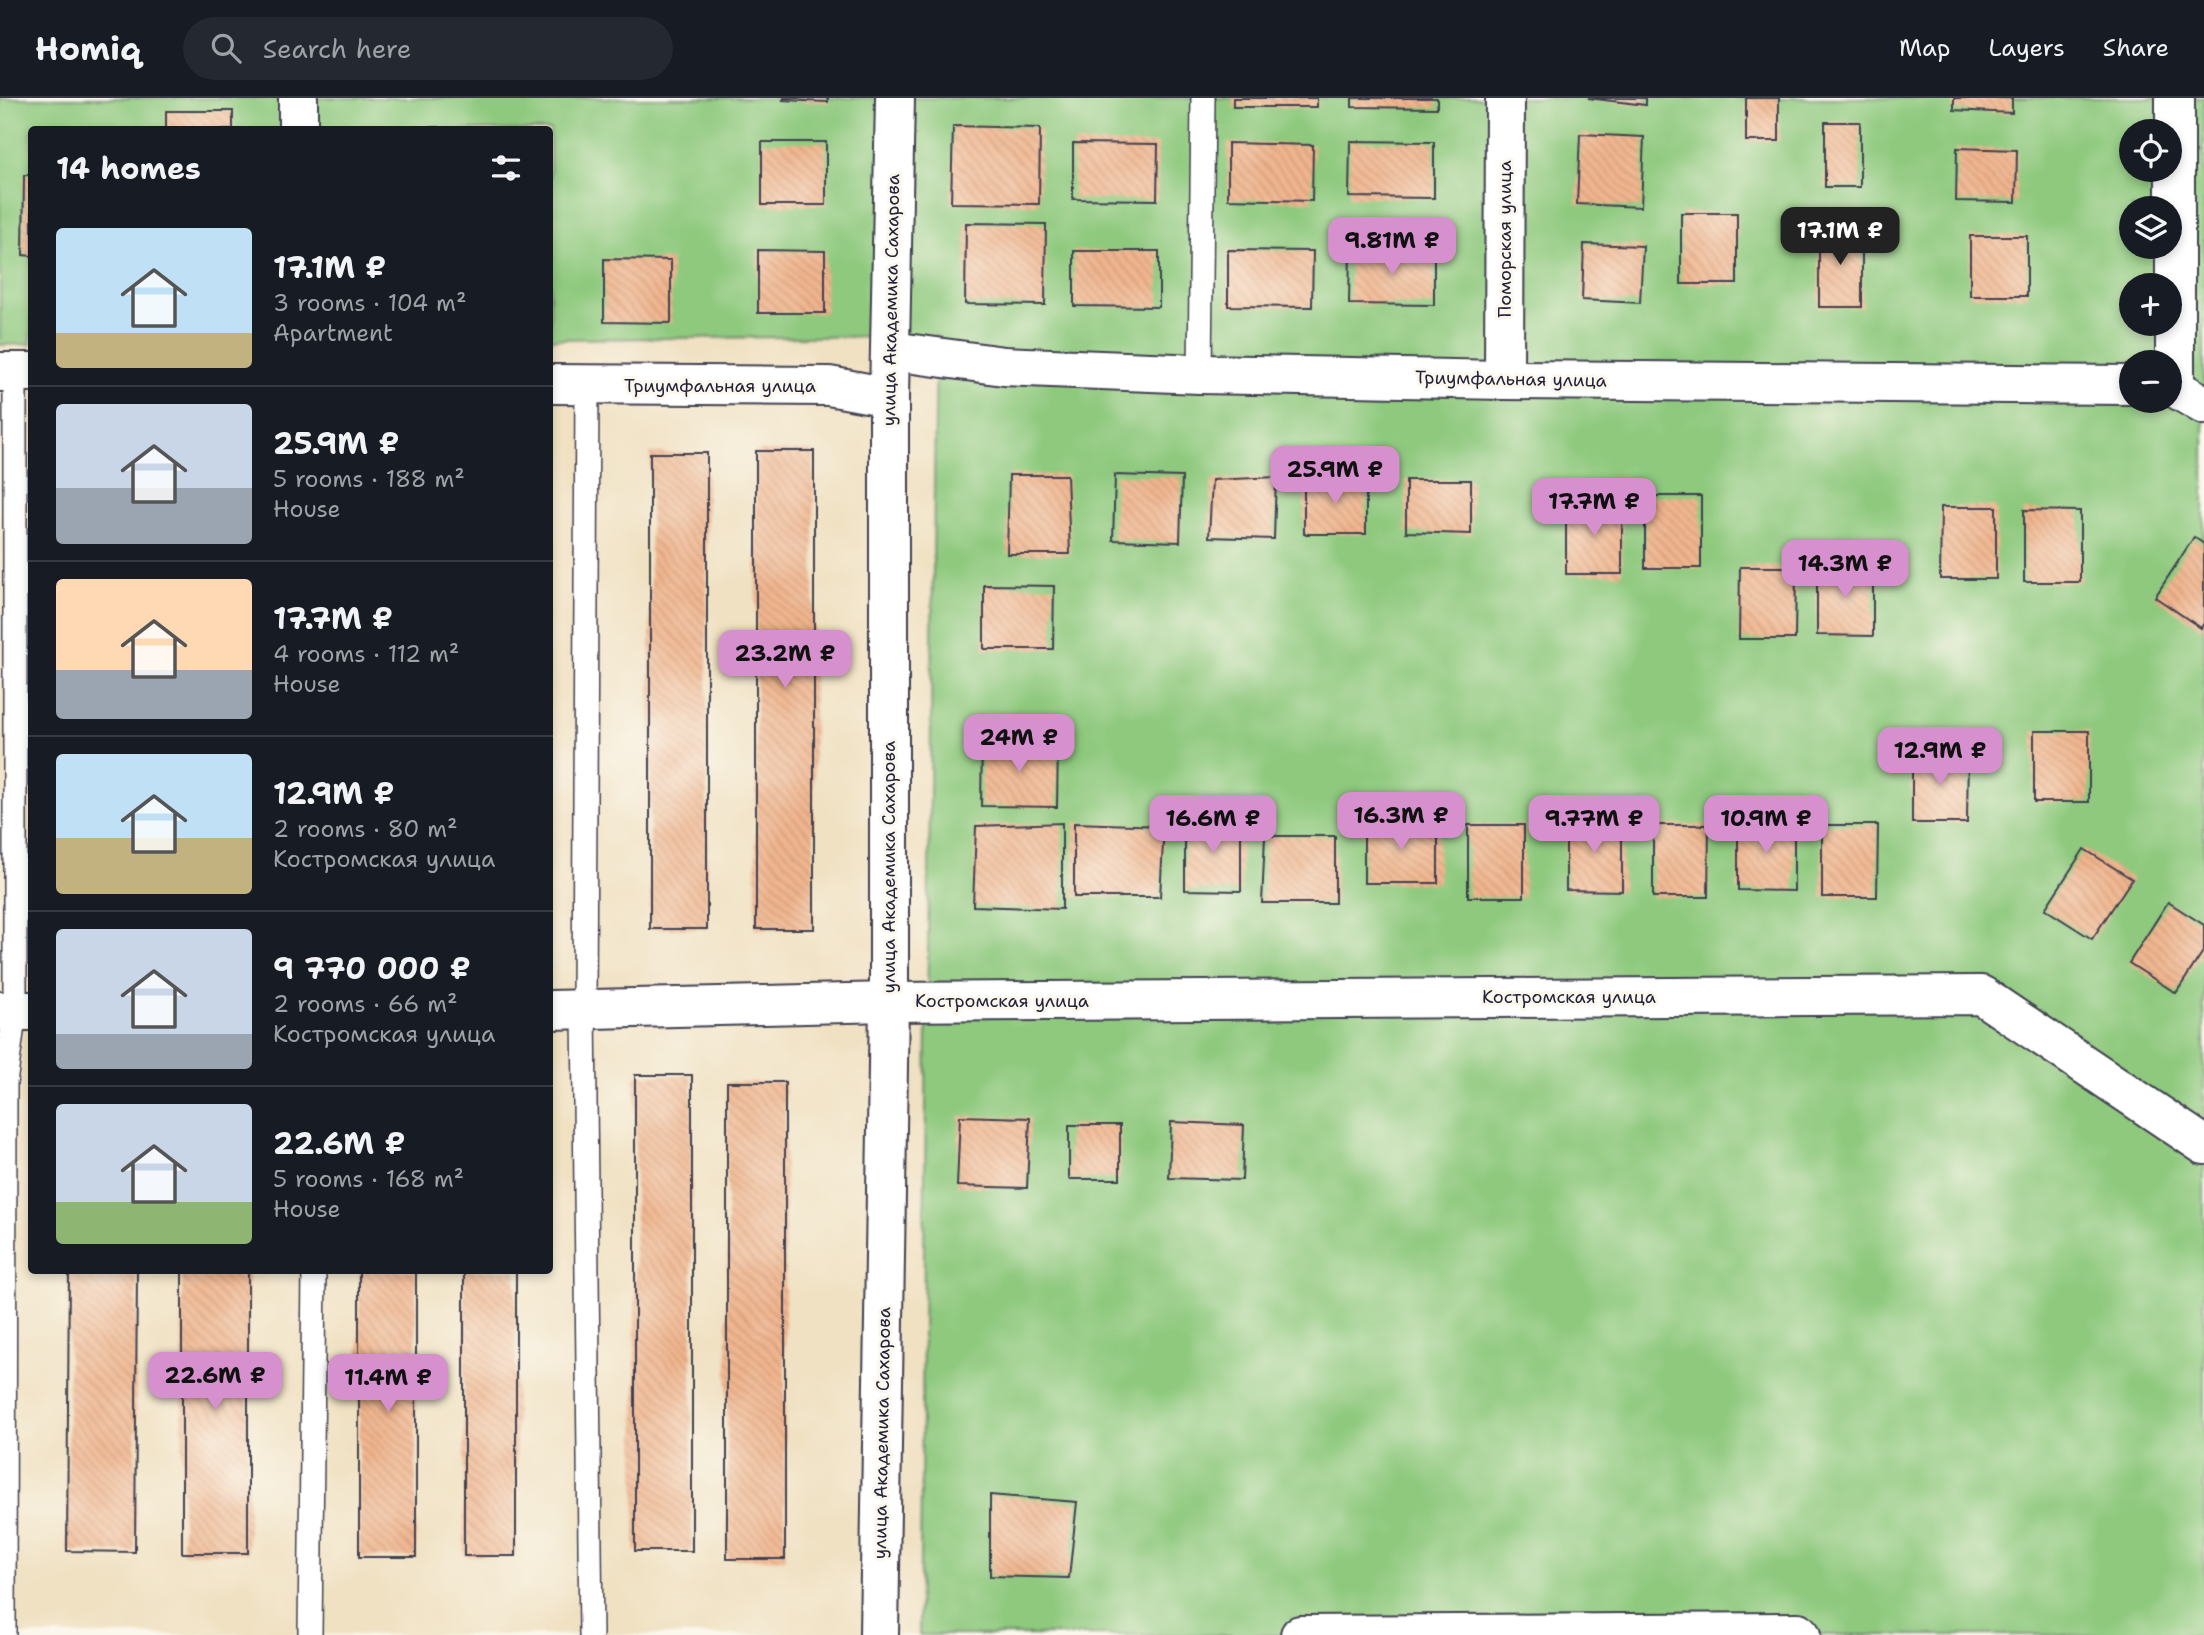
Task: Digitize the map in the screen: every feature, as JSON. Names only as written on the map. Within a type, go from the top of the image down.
[{"type":"street","points":[[298,98],[298,126]]},
{"type":"street","name":"улица Академика Сахарова","points":[[879,1635],[889,1002],[889,397],[895,98]]},
{"type":"street","name":"Поморская улица","points":[[1504,380],[1505,98]]},
{"type":"street","points":[[2175,98],[2183,392]]},
{"type":"street","name":"Триумфальная улица","points":[[891,351],[1004,366],[1200,374],[1504,380],[2119,385]]},
{"type":"street","name":"Триумфальная улица","points":[[553,384],[829,386],[889,397]]},
{"type":"street","name":"Костромская улица","points":[[567,1010],[889,1002],[1981,995],[2204,1145]]},
{"type":"street","points":[[1300,1635],[1784,1632],[1801,1635]]},
{"type":"lane","points":[[1200,374],[1203,98]]},
{"type":"lane","points":[[4,1635],[5,1083],[16,1011],[15,372]]},
{"type":"lane","points":[[587,386],[567,1010],[591,1635]]},
{"type":"lane","points":[[310,1635],[314,1274]]},
{"type":"green space","points":[[0,98],[2204,98],[2204,1635],[919,1635],[936,336],[553,339],[553,126],[28,126],[28,344],[0,345]]},
{"type":"building","points":[[828,98],[828,102],[783,100]]},
{"type":"building","points":[[1233,98],[1317,98],[1317,107],[1233,107]]},
{"type":"building","points":[[1352,98],[1437,98],[1437,108],[1352,107]]},
{"type":"building","points":[[1588,98],[1646,98],[1646,105]]},
{"type":"building","points":[[1746,98],[1779,98],[1779,141],[1746,141]]},
{"type":"building","points":[[1954,98],[2012,98],[2012,113],[1954,110]]},
{"type":"building","points":[[166,111],[233,111],[233,126],[166,126]]},
{"type":"building","points":[[1825,122],[1860,122],[1860,187],[1825,187]]},
{"type":"building","points":[[953,126],[1040,128],[1039,204],[951,203]]},
{"type":"building","points":[[1580,134],[1644,137],[1641,207],[1577,204]]},
{"type":"building","points":[[1350,141],[1434,142],[1434,198],[1349,197]]},
{"type":"building","points":[[762,142],[826,142],[826,205],[762,205]]},
{"type":"building","points":[[1073,143],[1158,144],[1157,200],[1073,199]]},
{"type":"building","points":[[1228,143],[1313,145],[1312,201],[1228,199]]},
{"type":"building","points":[[1957,148],[2017,150],[2016,202],[1956,201]]},
{"type":"building","points":[[24,175],[28,175],[28,256],[23,255]]},
{"type":"building","points":[[1681,213],[1737,213],[1737,284],[1681,284]]},
{"type":"building","points":[[966,223],[1046,224],[1045,305],[965,304]]},
{"type":"building","points":[[1819,227],[1862,227],[1862,307],[1819,307]]},
{"type":"building","points":[[1970,236],[2027,236],[2027,296],[1970,296]]},
{"type":"building","points":[[1584,244],[1643,246],[1640,303],[1582,300]]},
{"type":"building","points":[[1350,248],[1434,249],[1434,305],[1349,304]]},
{"type":"building","points":[[758,250],[825,251],[825,313],[758,313]]},
{"type":"building","points":[[1228,250],[1313,251],[1312,307],[1228,306]]},
{"type":"building","points":[[1074,251],[1159,251],[1159,307],[1074,306]]},
{"type":"building","points":[[604,259],[671,260],[671,323],[604,322]]},
{"type":"building","points":[[756,451],[814,451],[814,929],[756,929]]},
{"type":"building","points":[[650,453],[707,453],[707,929],[650,929]]},
{"type":"building","points":[[1009,475],[1067,475],[1070,554],[1007,554]]},
{"type":"building","points":[[1115,475],[1182,477],[1180,542],[1113,540]]},
{"type":"building","points":[[1276,477],[1274,539],[1209,537],[1212,480]]},
{"type":"building","points":[[1366,477],[1366,534],[1304,534],[1304,480]]},
{"type":"building","points":[[1406,480],[1471,480],[1471,534],[1406,532]]},
{"type":"building","points":[[1645,496],[1701,496],[1701,568],[1645,568]]},
{"type":"building","points":[[1566,502],[1622,502],[1622,574],[1566,574]]},
{"type":"building","points":[[1941,507],[1996,507],[1996,579],[1940,579]]},
{"type":"building","points":[[2024,510],[2080,511],[2080,582],[2024,582]]},
{"type":"building","points":[[2194,537],[2204,544],[2204,623],[2201,628],[2155,597]]},
{"type":"building","points":[[1817,564],[1873,564],[1873,636],[1817,635]]},
{"type":"building","points":[[1740,567],[1796,567],[1795,639],[1739,639]]},
{"type":"building","points":[[984,585],[1054,586],[1053,649],[984,649]]},
{"type":"building","points":[[2034,731],[2089,731],[2089,802],[2034,802]]},
{"type":"building","points":[[982,740],[1058,742],[1057,807],[981,806]]},
{"type":"building","points":[[1912,751],[1968,751],[1967,823],[1912,823]]},
{"type":"building","points":[[1185,819],[1241,819],[1241,891],[1185,890]]},
{"type":"building","points":[[1566,819],[1622,819],[1622,891],[1566,890]]},
{"type":"building","points":[[1738,819],[1794,819],[1794,891],[1738,890]]},
{"type":"building","points":[[1364,820],[1438,820],[1438,883],[1364,883]]},
{"type":"building","points":[[1062,823],[1062,909],[973,906],[976,826]]},
{"type":"building","points":[[1074,823],[1164,826],[1160,897],[1074,897]]},
{"type":"building","points":[[1468,825],[1524,825],[1524,897],[1468,897]]},
{"type":"building","points":[[1653,825],[1709,825],[1708,897],[1653,897]]},
{"type":"building","points":[[1822,825],[1878,825],[1877,897],[1822,897]]},
{"type":"building","points":[[1265,836],[1335,836],[1335,903],[1262,903]]},
{"type":"building","points":[[2084,849],[2132,879],[2092,939],[2045,909]]},
{"type":"building","points":[[2168,902],[2204,925],[2204,950],[2176,993],[2129,963]]},
{"type":"building","points":[[635,1075],[692,1075],[692,1551],[635,1551]]},
{"type":"building","points":[[727,1082],[785,1082],[785,1559],[727,1559]]},
{"type":"building","points":[[960,1116],[1030,1118],[1027,1188],[957,1186]]},
{"type":"building","points":[[1171,1122],[1244,1125],[1242,1180],[1169,1178]]},
{"type":"building","points":[[1069,1125],[1120,1125],[1120,1179],[1069,1179]]},
{"type":"building","points":[[69,1274],[137,1274],[135,1552],[67,1551]]},
{"type":"building","points":[[182,1274],[248,1274],[248,1553],[182,1553]]},
{"type":"building","points":[[359,1274],[416,1274],[416,1557],[359,1557]]},
{"type":"building","points":[[464,1274],[516,1274],[516,1556],[464,1556]]},
{"type":"building","points":[[990,1495],[1077,1502],[1069,1578],[990,1576]]}]
